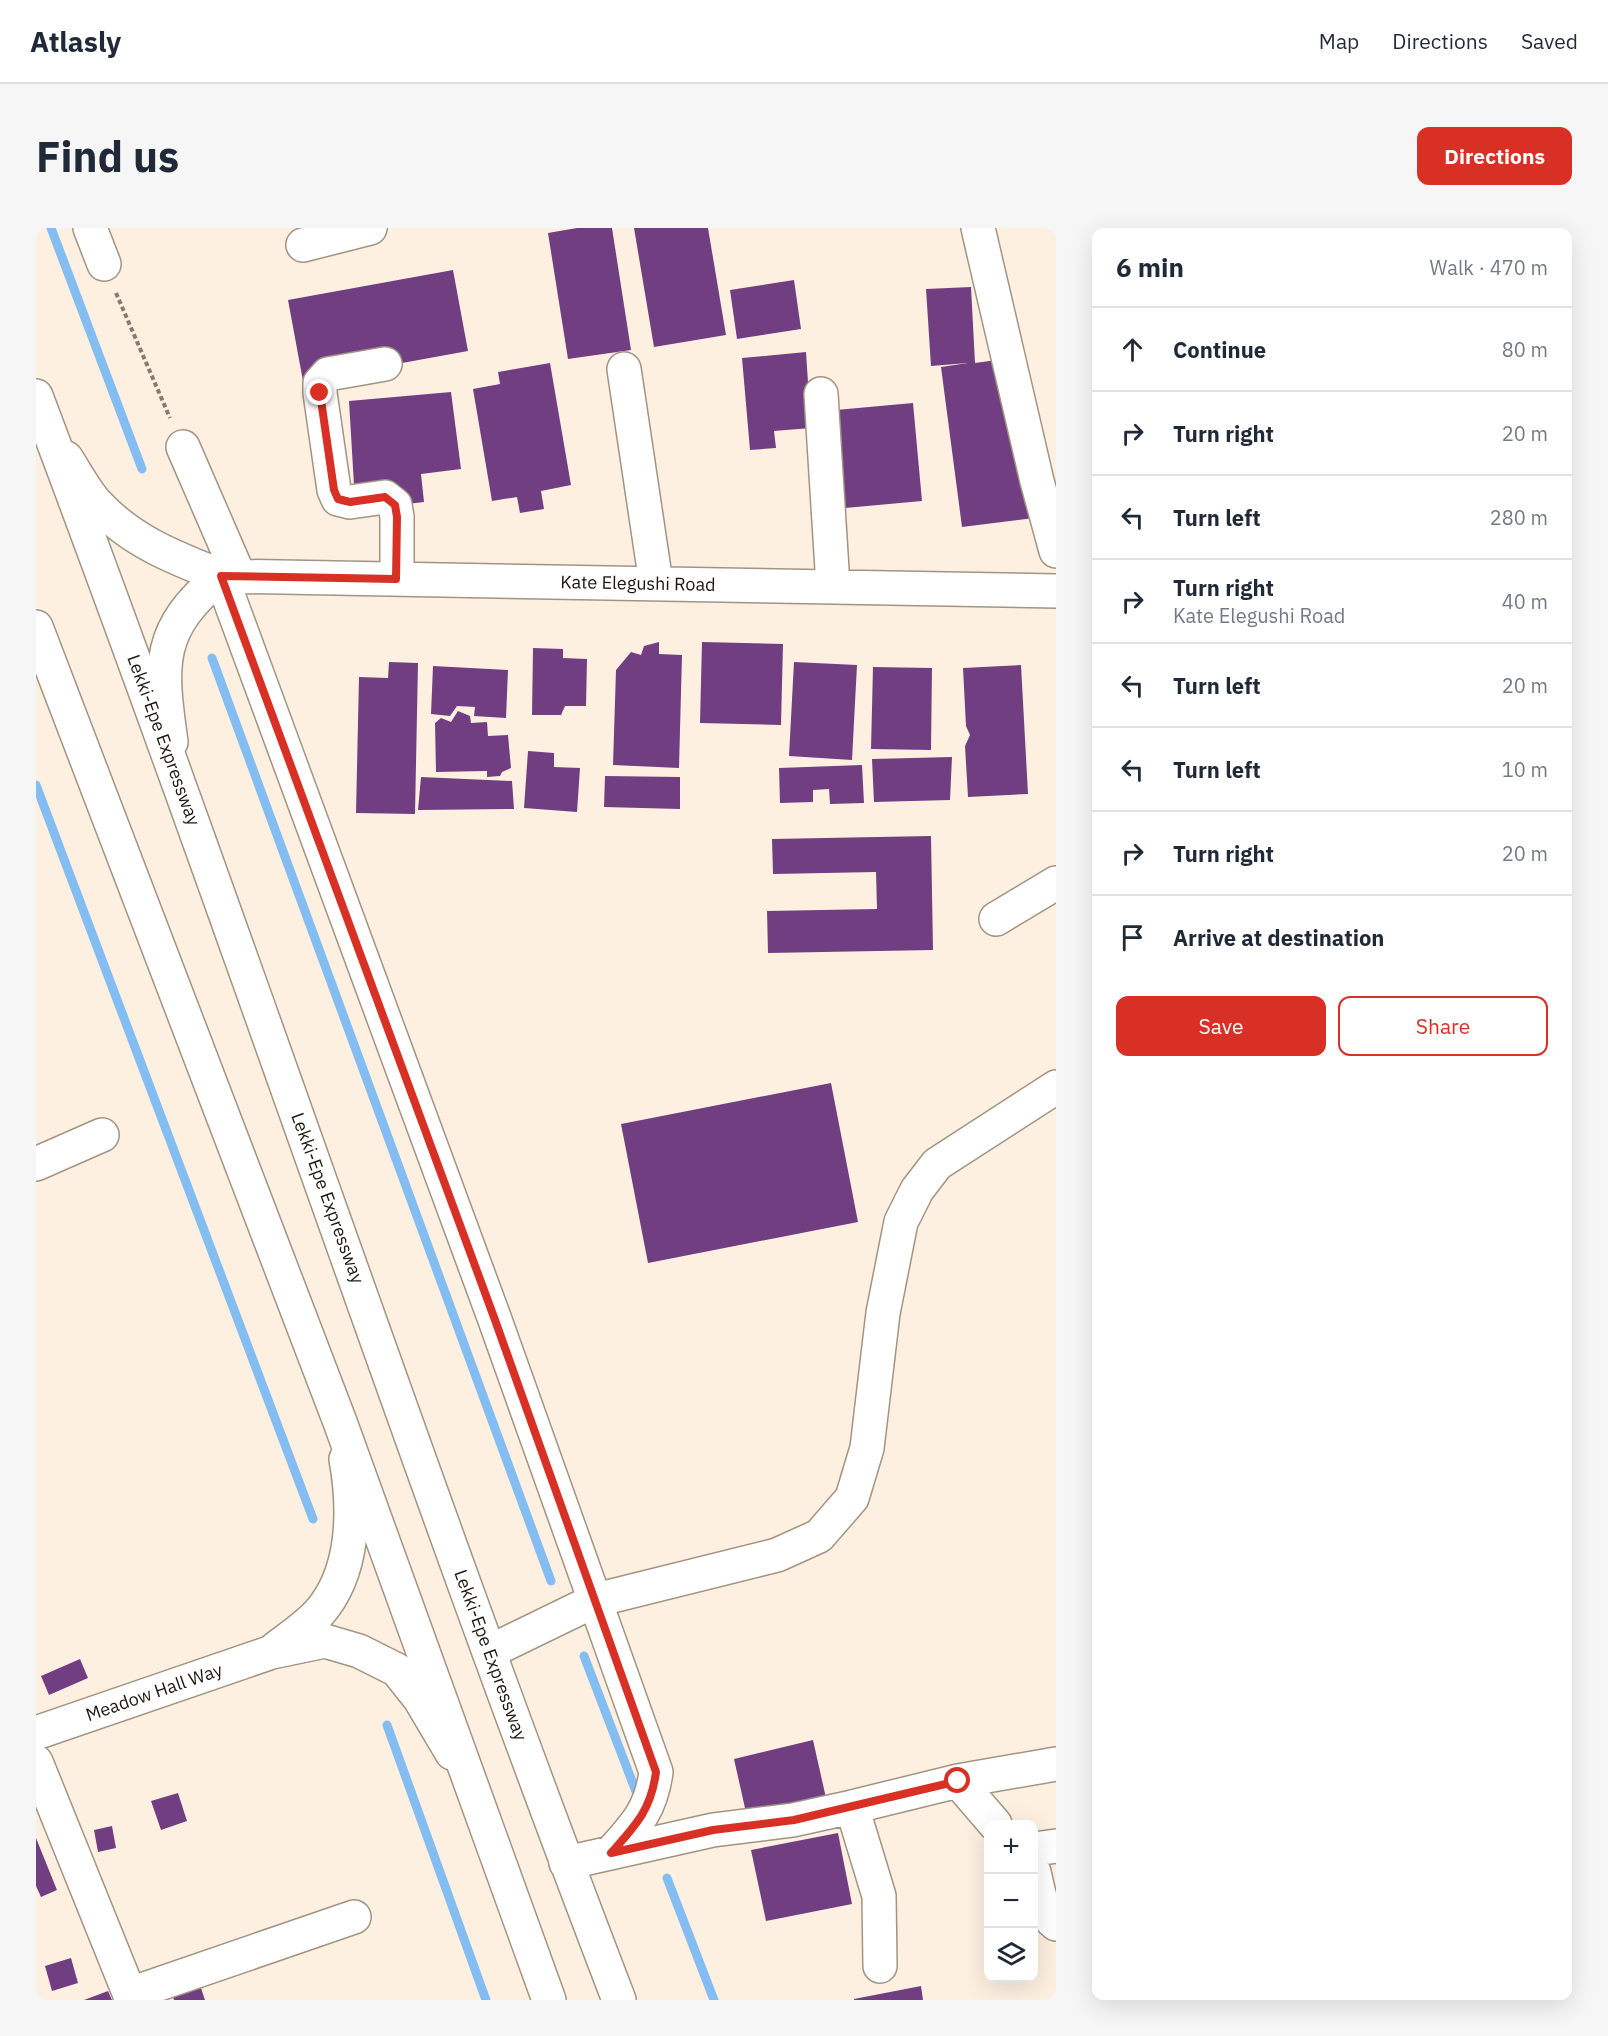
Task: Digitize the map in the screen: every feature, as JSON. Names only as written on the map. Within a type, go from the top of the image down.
[{"type":"main road","points":[[90,228],[104,264]]},
{"type":"main road","points":[[303,245],[370,228]]},
{"type":"main road","points":[[978,228],[1037,481],[1056,551]]},
{"type":"main road","points":[[385,364],[328,374],[320,383],[320,393],[334,490],[338,499],[350,502],[385,497],[395,505],[397,517],[396,579]]},
{"type":"main road","points":[[624,369],[656,583]]},
{"type":"main road","points":[[821,394],[834,586]]},
{"type":"main road","name":"Lekki-Epe Expressway","points":[[36,396],[174,766],[489,1652],[619,2000]]},
{"type":"main road","name":"Kate Elegushi Road","points":[[51,436],[96,503],[129,535],[172,557],[230,576],[1056,591]]},
{"type":"main road","points":[[183,447],[656,1772],[653,1796],[646,1810],[611,1853]]},
{"type":"main road","points":[[174,766],[165,699],[165,660],[175,625],[194,598],[230,576]]},
{"type":"main road","points":[[36,627],[340,1422],[473,1784],[549,2000]]},
{"type":"main road","points":[[996,919],[1056,883]]},
{"type":"main road","points":[[489,1652],[596,1600],[777,1555],[819,1536],[852,1498],[867,1448],[883,1313],[901,1222],[917,1190],[937,1164],[1056,1087]]},
{"type":"main road","points":[[36,1164],[102,1135]]},
{"type":"main road","points":[[272,1652],[318,1613],[340,1580],[350,1533],[352,1492],[340,1422]]},
{"type":"main road","points":[[272,1652],[325,1641],[359,1651],[397,1670],[420,1699],[473,1784]]},
{"type":"main road","name":"Meadow Hall Way","points":[[36,1733],[272,1652]]},
{"type":"main road","points":[[36,1762],[131,1997],[354,1917]]},
{"type":"main road","points":[[566,1863],[713,1830],[794,1820],[958,1781],[1056,1764]]},
{"type":"main road","points":[[958,1781],[991,1820]]},
{"type":"main road","points":[[852,1808],[879,1896],[880,1966]]},
{"type":"main road","points":[[1038,1848],[1056,1846]]},
{"type":"main road","points":[[1035,1874],[1044,1909],[1048,1918],[1056,1924]]},
{"type":"path","points":[[104,264],[183,447]]},
{"type":"building","points":[[577,228],[612,228],[631,350],[568,359],[548,233]]},
{"type":"building","points":[[634,228],[708,228],[726,335],[654,347]]},
{"type":"building","points":[[453,270],[468,351],[303,381],[288,300]]},
{"type":"building","points":[[794,280],[801,329],[737,339],[730,290]]},
{"type":"building","points":[[971,287],[975,363],[1004,359],[1020,483],[1037,481],[1042,517],[962,527],[941,367],[968,363],[931,366],[926,289]]},
{"type":"building","points":[[806,352],[811,428],[774,431],[776,448],[750,450],[742,358]]},
{"type":"building","points":[[550,363],[571,485],[541,491],[544,509],[520,513],[517,497],[492,501],[473,389],[500,384],[498,372]]},
{"type":"building","points":[[451,392],[461,469],[421,474],[424,502],[381,507],[354,485],[349,401]]},
{"type":"building","points":[[913,403],[922,501],[845,508],[836,410]]},
{"type":"building","points":[[659,642],[659,654],[682,655],[679,768],[613,765],[616,670],[631,652],[641,655],[644,646]]},
{"type":"building","points":[[702,642],[783,644],[781,725],[700,723]]},
{"type":"building","points":[[533,648],[563,649],[563,658],[587,659],[586,706],[565,706],[561,715],[532,715]]},
{"type":"building","points":[[389,662],[418,663],[415,814],[356,813],[359,677],[388,678]]},
{"type":"building","points":[[794,662],[857,665],[852,760],[789,756]]},
{"type":"building","points":[[1021,665],[1028,794],[968,797],[965,746],[970,735],[966,726],[963,668]]},
{"type":"building","points":[[433,666],[508,670],[506,718],[474,716],[475,707],[457,706],[450,716],[431,714]]},
{"type":"building","points":[[873,667],[932,668],[931,750],[871,749]]},
{"type":"building","points":[[458,711],[470,716],[471,723],[487,722],[488,736],[508,735],[511,768],[502,772],[500,776],[487,777],[487,771],[436,772],[435,723],[441,718],[451,722]]},
{"type":"building","points":[[528,751],[554,753],[554,767],[580,768],[577,812],[524,808]]},
{"type":"building","points":[[952,757],[950,800],[874,802],[872,759]]},
{"type":"building","points":[[862,765],[864,803],[830,804],[829,789],[813,790],[813,802],[780,803],[779,768]]},
{"type":"building","points":[[605,776],[680,777],[680,809],[604,807]]},
{"type":"building","points":[[421,777],[512,781],[514,809],[418,810]]},
{"type":"building","points":[[931,836],[933,950],[768,953],[767,911],[877,909],[876,872],[773,874],[772,839]]},
{"type":"building","points":[[831,1083],[858,1222],[648,1263],[621,1124]]},
{"type":"building","points":[[80,1659],[88,1678],[49,1695],[41,1676]]},
{"type":"building","points":[[813,1740],[826,1798],[747,1817],[734,1759]]},
{"type":"building","points":[[178,1793],[187,1821],[161,1830],[151,1801]]},
{"type":"building","points":[[112,1826],[116,1848],[98,1852],[94,1830]]},
{"type":"building","points":[[838,1833],[852,1904],[766,1921],[751,1850]]},
{"type":"building","points":[[36,1838],[57,1890],[41,1897],[36,1886]]},
{"type":"building","points":[[71,1958],[78,1983],[52,1991],[45,1966]]},
{"type":"building","points":[[199,1982],[205,2000],[174,2000],[171,1991]]},
{"type":"building","points":[[921,1986],[923,2000],[854,2000],[854,1999]]},
{"type":"building","points":[[108,1991],[112,2000],[84,2000]]},
{"type":"waterway","points":[[51,228],[142,469]]},
{"type":"waterway","points":[[212,658],[551,1581]]},
{"type":"waterway","points":[[36,785],[313,1519]]},
{"type":"waterway","points":[[584,1656],[640,1802]]},
{"type":"waterway","points":[[387,1725],[486,2000]]},
{"type":"waterway","points":[[667,1878],[714,2000]]},
{"type":"route","points":[[320,393],[334,490],[338,499],[350,502],[385,497],[395,505],[397,517],[396,579],[221,576],[495,1320],[656,1772],[653,1796],[646,1810],[611,1853],[713,1830],[794,1820],[852,1808],[958,1781]]}]
